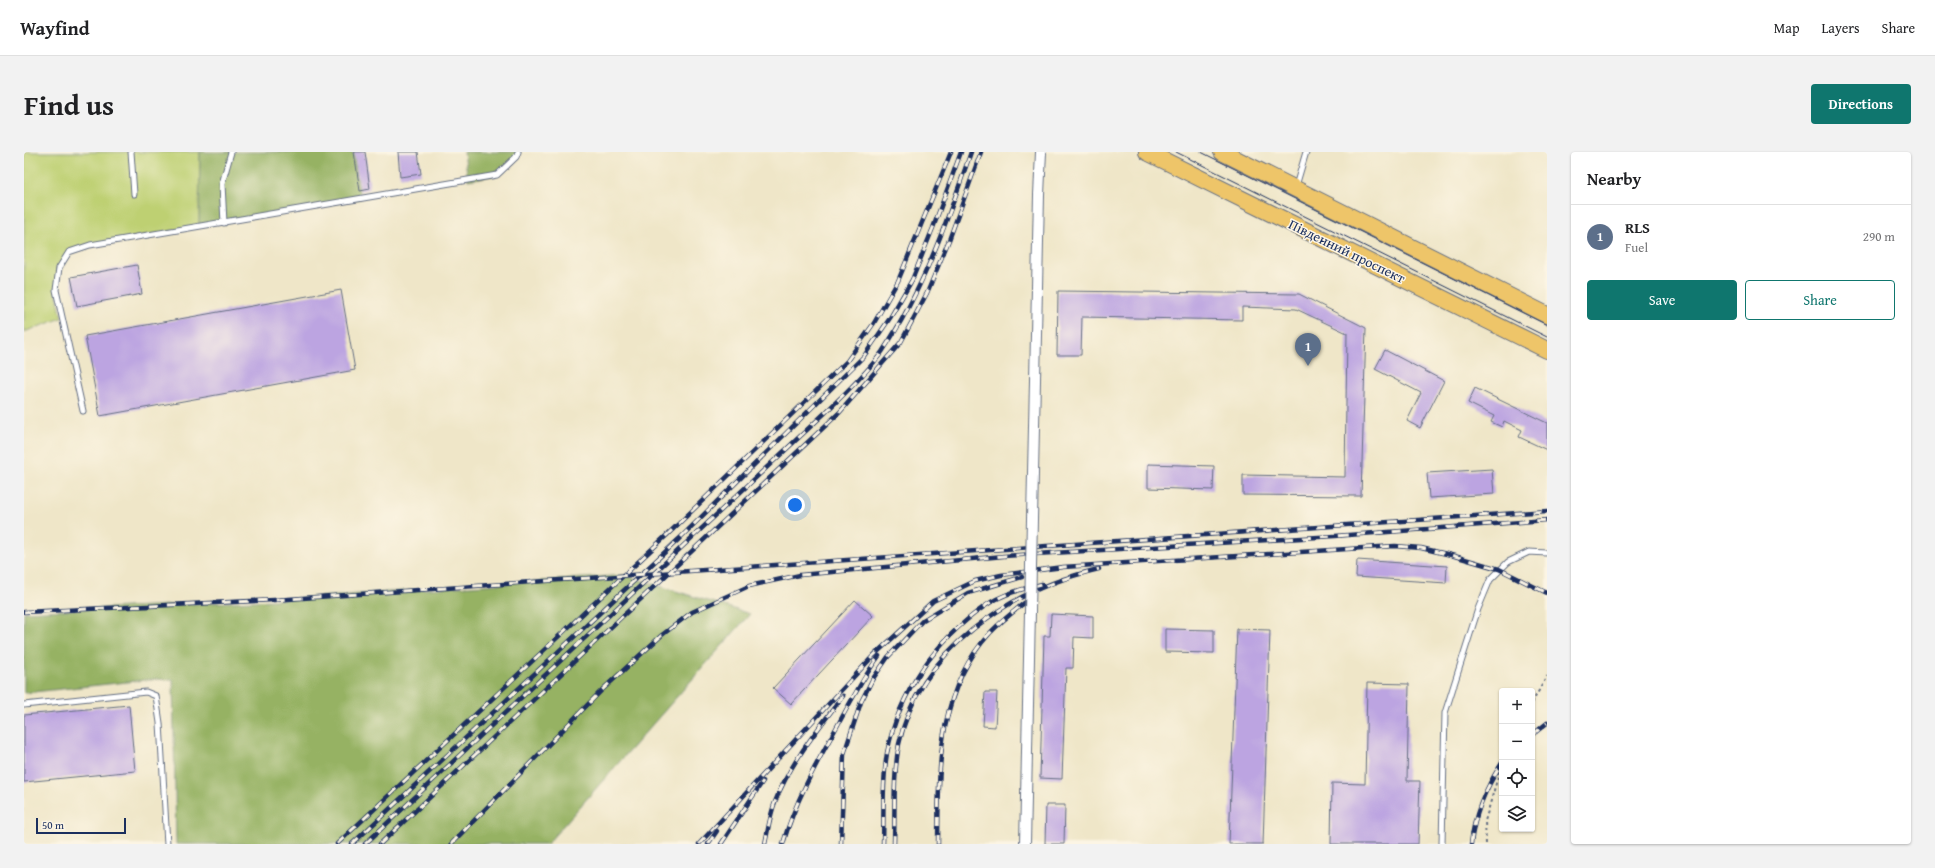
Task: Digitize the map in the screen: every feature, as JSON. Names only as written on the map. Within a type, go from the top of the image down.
[{"type":"main road","name":"Південний проспект","points":[[1147,152],[1547,350]]},
{"type":"main road","points":[[1222,152],[1547,315]]},
{"type":"street","points":[[1025,844],[1041,152]]},
{"type":"lane","points":[[131,152],[134,194]]},
{"type":"lane","points":[[224,222],[222,184],[231,152]]},
{"type":"lane","points":[[83,411],[56,290],[59,268],[70,252],[90,245],[497,175],[516,158],[518,152]]},
{"type":"lane","points":[[1295,188],[1306,152]]},
{"type":"lane","points":[[1442,844],[1445,713],[1478,609],[1490,580],[1508,562],[1529,552],[1547,553]]},
{"type":"lane","points":[[24,705],[146,692],[156,696],[160,723],[167,844]]},
{"type":"path","points":[[1535,698],[1547,676]]},
{"type":"path","points":[[1486,844],[1484,821],[1499,774]]},
{"type":"green space","points":[[24,152],[200,152],[199,226],[90,245],[69,252],[59,268],[56,290],[62,318],[24,332]]},
{"type":"green space","points":[[200,152],[353,152],[360,199],[199,226]]},
{"type":"green space","points":[[464,152],[518,152],[497,175],[468,180]]},
{"type":"green space","points":[[624,575],[750,614],[547,844],[176,844],[173,680],[155,679],[24,693],[24,612],[274,600]]},
{"type":"building","points":[[354,152],[365,152],[370,189],[360,191]]},
{"type":"building","points":[[398,152],[418,152],[421,174],[400,177]]},
{"type":"building","points":[[137,265],[142,294],[77,306],[71,277]]},
{"type":"building","points":[[341,290],[355,370],[100,416],[85,336]]},
{"type":"building","points":[[1058,291],[1299,294],[1366,328],[1361,496],[1243,495],[1243,475],[1345,477],[1347,333],[1296,309],[1242,307],[1242,320],[1082,317],[1081,355],[1057,355]]},
{"type":"building","points":[[1385,350],[1444,381],[1420,428],[1407,421],[1421,393],[1375,369]]},
{"type":"building","points":[[1475,388],[1547,423],[1547,450],[1519,437],[1522,430],[1504,421],[1502,427],[1491,422],[1494,416],[1468,403]]},
{"type":"building","points":[[1148,464],[1214,466],[1213,490],[1148,488]]},
{"type":"building","points":[[1492,469],[1494,494],[1429,498],[1427,473]]},
{"type":"building","points":[[1357,560],[1447,566],[1446,583],[1356,577]]},
{"type":"building","points":[[855,600],[873,616],[791,704],[773,688]]},
{"type":"building","points":[[1051,614],[1093,616],[1093,638],[1074,637],[1073,668],[1066,668],[1062,779],[1040,778],[1044,636],[1050,636]]},
{"type":"building","points":[[1165,629],[1214,630],[1214,653],[1165,652]]},
{"type":"building","points":[[1237,629],[1270,630],[1263,844],[1229,844]]},
{"type":"building","points":[[1367,683],[1409,684],[1407,781],[1420,781],[1418,844],[1331,844],[1332,783],[1365,784]]},
{"type":"building","points":[[985,692],[997,692],[995,727],[983,726]]},
{"type":"building","points":[[129,705],[135,771],[24,782],[24,715]]},
{"type":"building","points":[[1046,805],[1065,805],[1064,844],[1045,844]]},
{"type":"tram line","points":[[1176,152],[1547,337]]},
{"type":"tram line","points":[[1201,152],[1547,325]]},
{"type":"railway","points":[[337,844],[668,534],[847,361],[874,323],[898,281],[951,152]]},
{"type":"railway","points":[[352,844],[679,539],[864,356],[890,318],[912,280],[961,152]]},
{"type":"railway","points":[[365,844],[826,412],[869,368],[882,352],[897,329],[922,280],[953,204],[971,152]]},
{"type":"railway","points":[[380,844],[840,412],[901,342],[927,293],[949,240],[981,152]]},
{"type":"railway","points":[[24,612],[274,600],[1547,511]]},
{"type":"railway","points":[[451,844],[602,690],[662,635],[692,612],[749,586],[800,575],[1004,556],[1335,536],[1547,520]]},
{"type":"railway","points":[[699,844],[873,656],[933,601],[975,581],[1001,575],[1063,567],[1395,546],[1421,548],[1499,569],[1547,593]]},
{"type":"railway","points":[[894,844],[895,781],[899,744],[910,710],[926,680],[948,653],[974,629],[1002,608],[1033,592],[1066,578],[1099,569]]},
{"type":"railway","points":[[841,844],[844,754],[861,702],[872,680],[888,657],[923,620],[968,593],[1022,577]]},
{"type":"railway","points":[[883,844],[885,764],[900,709],[910,689],[935,652],[950,635],[967,620],[985,606],[1005,595],[1042,584]]},
{"type":"railway","points":[[938,844],[939,788],[944,732],[950,706],[959,680],[972,656],[990,633],[1005,618],[1032,597]]},
{"type":"railway","points":[[783,844],[793,814],[813,771],[856,692],[879,656]]},
{"type":"railway","points":[[765,844],[773,807],[788,774],[805,747],[843,696]]},
{"type":"railway","points":[[1535,733],[1547,723]]},
{"type":"railway","points":[[1471,844],[1478,812],[1486,792],[1499,768]]},
{"type":"railway","points":[[721,844],[763,781]]},
{"type":"railway","points":[[708,844],[717,831]]},
{"type":"place","name":"RLS","points":[[1308,366]]}]
